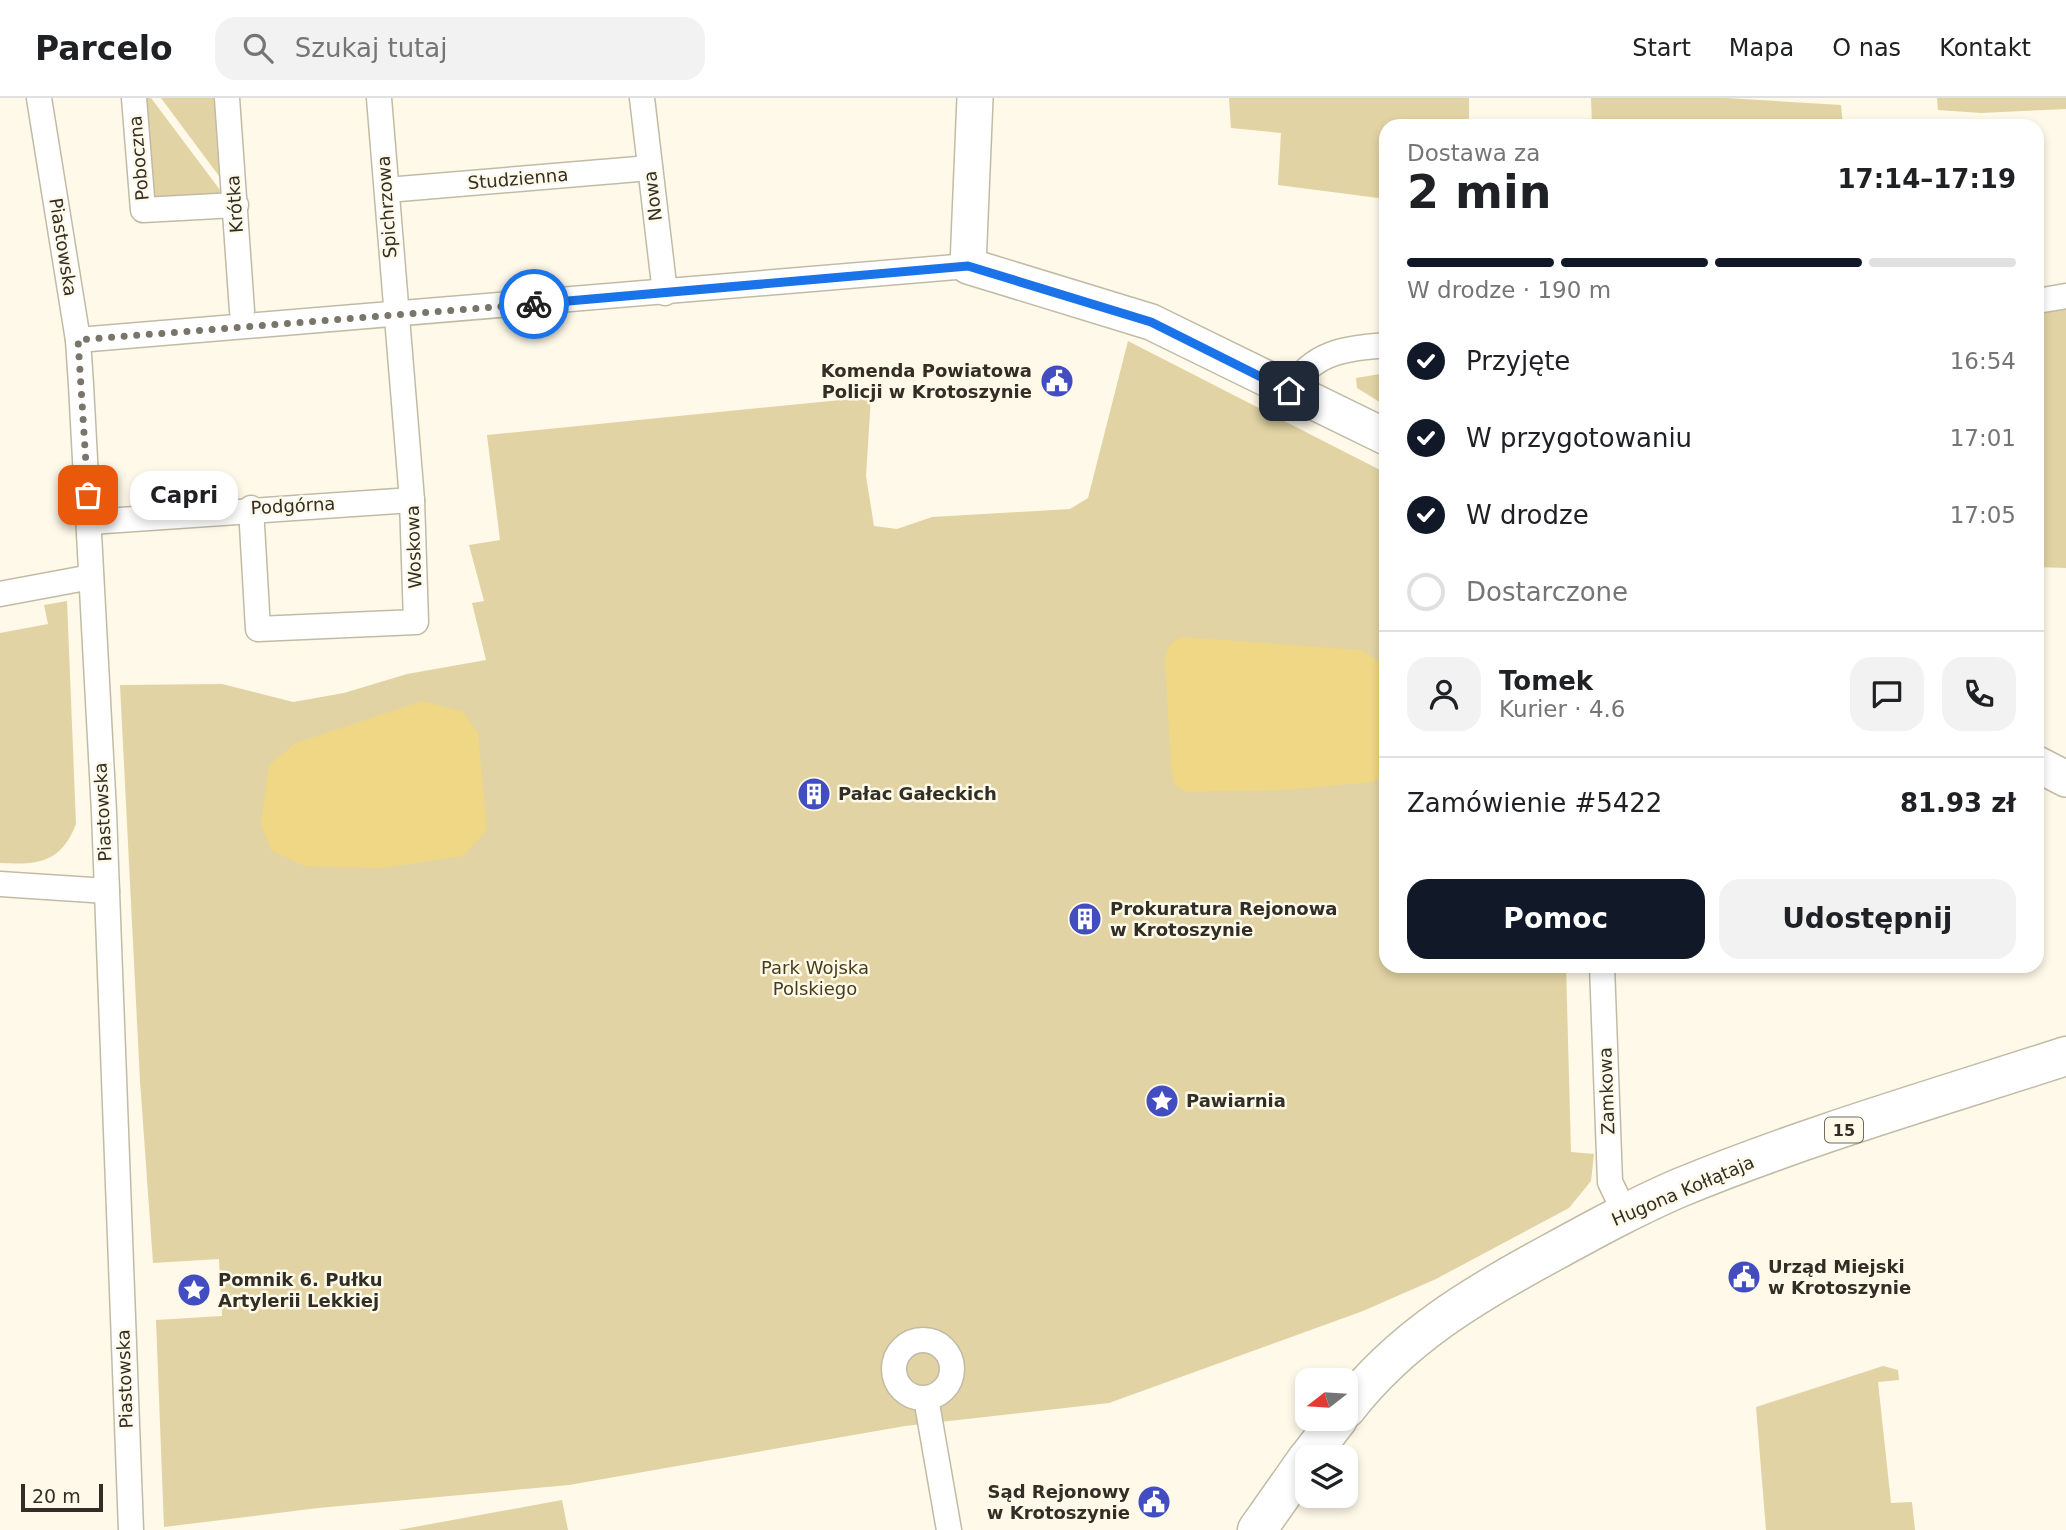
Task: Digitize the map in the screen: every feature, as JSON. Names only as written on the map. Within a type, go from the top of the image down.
[{"type":"main road","name":"Hugona Kołłątaja","points":[[1358,1393],[1371,1376],[1439,1318],[1492,1284],[1625,1213],[1759,1158],[2066,1056]]},
{"type":"main road","points":[[1257,1530],[1295,1476]]},
{"type":"street","name":"Piastowska","points":[[39,98],[78,340],[90,522],[131,1530]]},
{"type":"street","name":"Poboczna","points":[[134,98],[143,210],[236,205]]},
{"type":"street","name":"Krótka","points":[[227,98],[242,311]]},
{"type":"street","name":"Spichrzowa","points":[[379,98],[395,316]]},
{"type":"street","name":"Nowa","points":[[642,98],[665,293]]},
{"type":"street","points":[[968,266],[975,98]]},
{"type":"street","name":"Studzienna","points":[[387,190],[650,168]]},
{"type":"street","points":[[78,340],[395,316],[968,266],[1151,322],[1379,434]]},
{"type":"street","points":[[2044,299],[2066,296]]},
{"type":"street","name":"Woskowa","points":[[251,508],[258,629],[415,622],[412,500],[395,316]]},
{"type":"street","points":[[1289,391],[1307,365],[1323,356],[1379,346]]},
{"type":"street","name":"Podgórna","points":[[90,522],[251,508],[412,500]]},
{"type":"street","points":[[0,594],[91,576]]},
{"type":"street","points":[[2044,768],[2066,779]]},
{"type":"street","points":[[0,884],[107,891]]},
{"type":"street","name":"Zamkowa","points":[[1602,973],[1610,1182],[1625,1213]]},
{"type":"street","points":[[926,1398],[949,1530]]},
{"type":"green space","points":[[142,98],[151,98],[220,190],[219,196],[154,199]]},
{"type":"green space","points":[[161,98],[220,98],[222,180]]},
{"type":"green space","points":[[1229,98],[1469,98],[1469,119],[1379,119],[1379,198],[1278,185],[1281,133],[1231,128]]},
{"type":"green space","points":[[1591,98],[1727,98],[1841,105],[1842,119],[1592,119]]},
{"type":"green space","points":[[1937,98],[2066,98],[2066,109],[1981,113],[1938,110]]},
{"type":"green space","points":[[2066,309],[2066,568],[2044,567],[2044,313]]},
{"type":"green space","name":"Park Wojska Polskiego","points":[[1128,341],[1379,469],[1379,973],[1566,973],[1571,1152],[1594,1154],[1591,1181],[1569,1208],[1436,1279],[1363,1311],[1109,1403],[905,1426],[569,1485],[318,1508],[164,1527],[156,1320],[222,1316],[219,1259],[153,1263],[140,1081],[120,685],[222,684],[293,702],[344,693],[407,674],[486,660],[472,603],[484,601],[469,545],[500,540],[487,435],[871,397],[866,476],[874,526],[897,529],[932,517],[1070,509],[1088,498]]},
{"type":"green space","points":[[1379,374],[1379,402],[1357,388],[1356,378]]},
{"type":"green space","points":[[67,601],[76,824],[63,847],[47,859],[26,863],[0,863],[0,633],[48,624],[44,605]]},
{"type":"green space","points":[[1883,1366],[1898,1370],[1899,1380],[1878,1382],[1891,1503],[1912,1502],[1915,1530],[1766,1530],[1756,1407]]},
{"type":"green space","points":[[562,1500],[568,1530],[398,1530]]},
{"type":"shaded area","points":[[1180,637],[1361,650],[1379,662],[1379,778],[1374,782],[1283,790],[1186,792],[1175,785],[1171,768],[1165,658],[1169,646]]},
{"type":"shaded area","points":[[422,701],[463,712],[478,733],[487,830],[463,856],[383,868],[304,866],[271,850],[261,824],[269,765],[296,743]]},
{"type":"way so far","points":[[88,495],[78,340],[534,304]]},
{"type":"place","name":"Komenda Powiatowa Policji w Krotoszynie","points":[[1057,381]]},
{"type":"place","name":"Capri","points":[[88,495]]},
{"type":"place","name":"Pałac Gałeckich","points":[[814,794]]},
{"type":"place","name":"Prokuratura Rejonowa w Krotoszynie","points":[[1085,919]]},
{"type":"place","name":"Pawiarnia","points":[[1162,1101]]},
{"type":"place","name":"Urząd Miejski w Krotoszynie","points":[[1744,1277]]},
{"type":"place","name":"Pomnik 6. Pułku Artylerii Lekkiej","points":[[194,1290]]},
{"type":"place","name":"Sąd Rejonowy w Krotoszynie","points":[[1154,1502]]},
{"type":"route","points":[[534,304],[968,266],[1151,322],[1289,391]]}]
